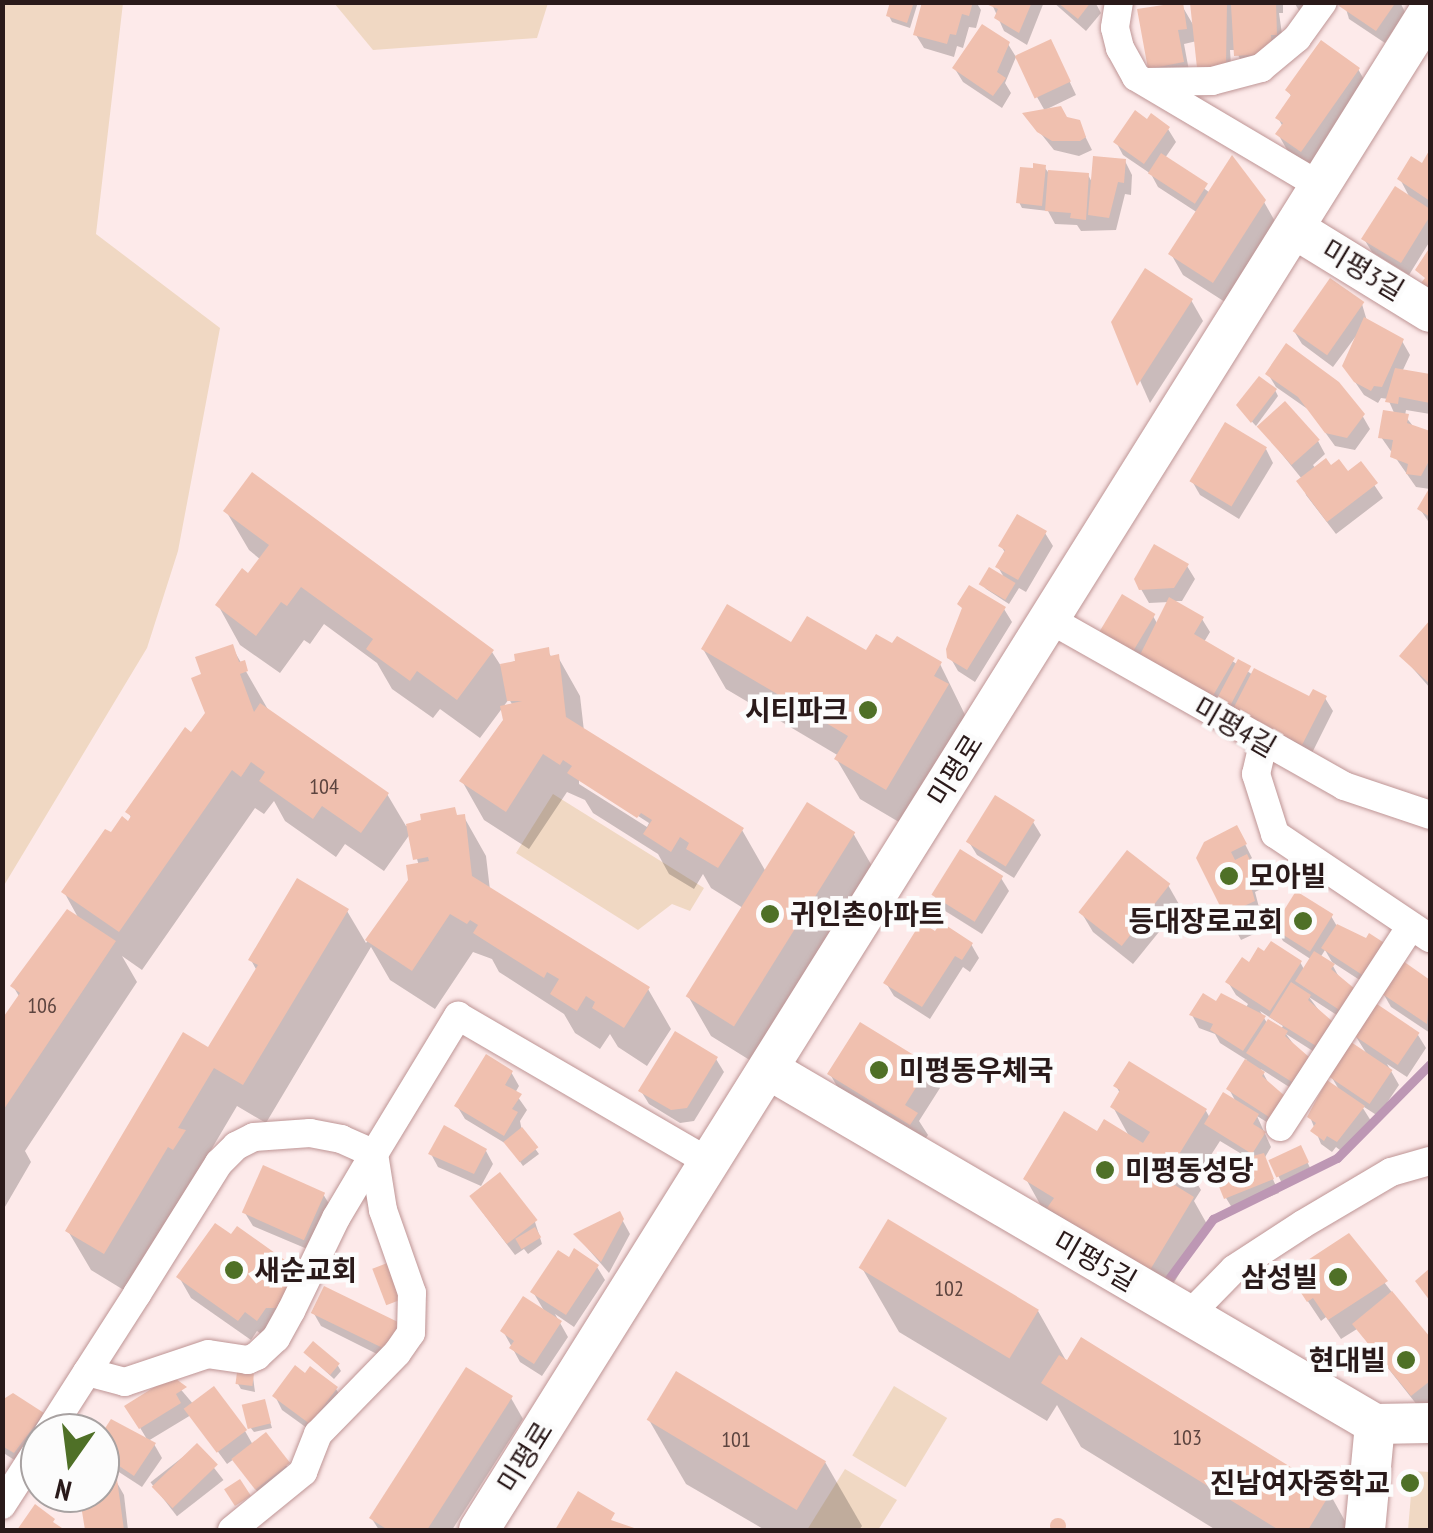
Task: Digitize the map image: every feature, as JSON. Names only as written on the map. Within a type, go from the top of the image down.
[{"type":"street","points":[[1119,2],[1115,28],[1124,61],[1144,82],[1320,186]]},
{"type":"street","points":[[1144,82],[1212,81],[1261,68],[1297,38],[1323,2]]},
{"type":"street","name":"미평로","points":[[478,1530],[1430,10]]},
{"type":"street","name":"미평3길","points":[[1294,229],[1430,312]]},
{"type":"street","name":"미평4길","points":[[1049,619],[1263,744],[1344,786],[1430,815]]},
{"type":"street","points":[[1263,744],[1256,770],[1274,832],[1421,932],[1280,1127]]},
{"type":"street","points":[[87,1372],[125,1382],[208,1354],[248,1360],[257,1356],[284,1325],[336,1218],[458,1016],[709,1162]]},
{"type":"street","name":"미평5길","points":[[768,1069],[1374,1424]]},
{"type":"street","points":[[61,1413],[219,1163],[236,1146],[254,1136],[310,1133],[341,1139],[374,1154]]},
{"type":"street","points":[[232,1530],[303,1472],[318,1434],[398,1354],[411,1332],[412,1293],[384,1210],[374,1154]]},
{"type":"street","points":[[1189,1315],[1234,1269],[1303,1224],[1391,1172],[1430,1161]]},
{"type":"street","points":[[1365,1530],[1374,1424],[1430,1423]]},
{"type":"street","points":[[2,1505],[20,1477]]},
{"type":"shaded area","points":[[3,2],[123,3],[96,234],[220,328],[178,551],[147,648],[3,887]]},
{"type":"shaded area","points":[[334,3],[548,3],[537,38],[373,50]]},
{"type":"shaded area","points":[[553,794],[704,888],[690,911],[672,904],[638,930],[516,853]]},
{"type":"shaded area","points":[[894,1386],[947,1418],[905,1487],[852,1455]]},
{"type":"shaded area","points":[[845,1469],[897,1500],[878,1530],[807,1530]]},
{"type":"shaded area","points":[[1413,1471],[1430,1472],[1430,1530],[1408,1530]]},
{"type":"building","points":[[890,2],[914,2],[907,23],[886,16]]},
{"type":"building","points":[[922,2],[973,2],[969,16],[962,14],[956,35],[950,34],[947,44],[913,35]]},
{"type":"building","points":[[981,2],[1032,2],[1019,33],[994,18],[998,9]]},
{"type":"building","points":[[1057,2],[1091,2],[1078,19]]},
{"type":"building","points":[[1183,2],[1187,29],[1178,30],[1184,62],[1148,69],[1137,9]]},
{"type":"building","points":[[1227,2],[1226,67],[1197,68],[1190,3]]},
{"type":"building","points":[[1276,2],[1277,35],[1271,35],[1272,54],[1234,56],[1231,5]]},
{"type":"building","points":[[1341,2],[1396,2],[1376,31],[1339,6]]},
{"type":"building","points":[[982,24],[1010,42],[997,72],[1006,78],[993,96],[952,68]]},
{"type":"building","points":[[1051,39],[1071,82],[1035,99],[1015,56]]},
{"type":"building","points":[[1321,40],[1360,68],[1301,152],[1275,134],[1283,123],[1275,118],[1291,95],[1285,90]]},
{"type":"building","points":[[1061,106],[1067,117],[1080,120],[1086,137],[1080,141],[1052,141],[1037,132],[1022,113]]},
{"type":"building","points":[[1135,110],[1147,119],[1151,113],[1170,127],[1144,164],[1113,142]]},
{"type":"building","points":[[1430,149],[1430,201],[1397,179],[1411,156],[1422,163]]},
{"type":"building","points":[[1161,153],[1208,183],[1195,204],[1148,173]]},
{"type":"building","points":[[1232,155],[1266,200],[1213,283],[1168,254]]},
{"type":"building","points":[[1093,156],[1126,159],[1124,183],[1118,182],[1109,218],[1088,215]]},
{"type":"building","points":[[1033,163],[1046,165],[1042,206],[1016,203],[1020,167],[1033,168]]},
{"type":"building","points":[[1048,170],[1089,173],[1086,220],[1070,218],[1071,213],[1045,211]]},
{"type":"building","points":[[1395,186],[1430,209],[1430,216],[1401,263],[1361,239]]},
{"type":"building","points":[[1430,247],[1429,288],[1421,283],[1425,278],[1415,270]]},
{"type":"building","points":[[1145,268],[1193,299],[1137,386],[1111,322]]},
{"type":"building","points":[[1330,278],[1364,302],[1327,355],[1293,331]]},
{"type":"building","points":[[1364,317],[1404,339],[1382,387],[1374,386],[1371,391],[1354,382],[1342,366]]},
{"type":"building","points":[[1286,343],[1339,382],[1365,414],[1347,438],[1325,433],[1298,397],[1265,374]]},
{"type":"building","points":[[1395,368],[1430,374],[1430,403],[1399,397],[1398,404],[1385,402]]},
{"type":"building","points":[[1259,376],[1277,389],[1251,423],[1236,405]]},
{"type":"building","points":[[1285,401],[1320,440],[1292,465],[1257,426]]},
{"type":"building","points":[[1383,410],[1409,414],[1407,423],[1430,431],[1430,459],[1421,476],[1406,474],[1408,464],[1390,457],[1393,440],[1378,438]]},
{"type":"building","points":[[1225,422],[1267,447],[1231,506],[1189,481]]},
{"type":"building","points":[[1326,458],[1331,465],[1339,459],[1348,471],[1361,461],[1378,483],[1327,522],[1296,481]]},
{"type":"building","points":[[252,472],[494,650],[457,700],[417,671],[410,681],[366,649],[373,639],[301,587],[287,606],[281,602],[256,636],[215,605],[242,568],[248,573],[269,545],[223,511]]},
{"type":"building","points":[[1430,487],[1430,517],[1417,509]]},
{"type":"building","points":[[1017,514],[1047,531],[1018,580],[995,567],[1005,550],[998,546]]},
{"type":"building","points":[[1154,544],[1189,564],[1174,588],[1139,590],[1134,579]]},
{"type":"building","points":[[989,567],[1016,583],[1005,600],[979,584]]},
{"type":"building","points":[[969,585],[1006,607],[967,670],[947,658],[946,649],[962,608],[957,604]]},
{"type":"building","points":[[1122,594],[1155,614],[1131,655],[1097,635]]},
{"type":"building","points":[[1169,597],[1204,617],[1194,634],[1235,658],[1211,699],[1139,657]]},
{"type":"building","name":"시티파크","points":[[727,604],[791,642],[807,616],[866,650],[876,634],[892,643],[897,636],[942,662],[934,676],[949,684],[886,790],[834,759],[848,736],[701,649]]},
{"type":"building","points":[[1430,620],[1430,684],[1399,656]]},
{"type":"building","points":[[233,644],[239,662],[245,660],[248,671],[240,674],[254,712],[260,703],[389,793],[361,833],[322,806],[313,819],[259,781],[265,772],[251,762],[241,777],[232,770],[119,932],[61,892],[105,829],[111,832],[122,816],[128,821],[131,816],[125,812],[185,727],[191,732],[205,713],[191,678],[201,674],[195,657]]},
{"type":"building","points":[[549,647],[550,656],[559,654],[566,717],[744,828],[718,868],[686,849],[689,843],[680,837],[671,852],[643,834],[652,820],[641,813],[637,818],[567,773],[572,766],[563,760],[560,765],[543,754],[506,812],[459,781],[503,720],[500,706],[522,701],[507,701],[500,664],[515,661],[514,654]]},
{"type":"building","points":[[1238,659],[1251,666],[1229,708],[1215,701]]},
{"type":"building","points":[[1254,668],[1309,696],[1313,689],[1327,696],[1302,745],[1233,709]]},
{"type":"building","points":[[995,795],[1035,820],[1006,867],[966,842]]},
{"type":"building","name":"귀인촌아파트","points":[[807,802],[855,832],[734,1026],[686,996]]},
{"type":"building","points":[[455,807],[457,815],[465,814],[472,876],[650,987],[624,1028],[592,1008],[595,1002],[586,996],[577,1011],[550,994],[559,979],[547,972],[544,978],[473,933],[478,925],[470,920],[467,924],[450,914],[412,971],[365,940],[408,880],[406,865],[429,861],[428,857],[413,860],[406,824],[421,820],[420,814]]},
{"type":"building","name":"모아빌","points":[[1237,825],[1247,844],[1231,852],[1235,860],[1247,854],[1257,874],[1249,879],[1255,901],[1242,907],[1248,920],[1231,928],[1196,858],[1204,842]]},
{"type":"building","points":[[960,849],[1003,876],[975,922],[931,895]]},
{"type":"building","points":[[1127,850],[1170,884],[1122,946],[1078,912]]},
{"type":"building","points":[[297,878],[349,909],[243,1085],[214,1068],[178,1128],[186,1130],[173,1150],[168,1147],[104,1254],[65,1231],[183,1032],[208,1047],[258,965],[248,960]]},
{"type":"building","name":"등대장로교회","points":[[1296,891],[1333,914],[1310,952],[1273,928]]},
{"type":"building","points":[[67,909],[116,941],[2,1112],[2,1019],[20,993],[10,986]]},
{"type":"building","points":[[921,922],[935,931],[941,922],[973,943],[962,960],[955,956],[922,1007],[883,983]]},
{"type":"building","points":[[1337,924],[1366,938],[1369,933],[1389,946],[1367,978],[1321,948]]},
{"type":"building","points":[[1271,941],[1302,961],[1270,1011],[1225,982],[1242,957],[1249,962],[1258,947],[1264,951]]},
{"type":"building","points":[[1314,951],[1335,964],[1331,969],[1355,989],[1341,1011],[1295,981]]},
{"type":"building","points":[[1403,961],[1430,980],[1427,1024],[1381,993]]},
{"type":"building","points":[[1291,982],[1311,995],[1308,1000],[1332,1021],[1316,1046],[1269,1017]]},
{"type":"building","points":[[1203,993],[1216,1001],[1221,993],[1266,1016],[1243,1051],[1210,1030],[1213,1024],[1189,1015]]},
{"type":"building","points":[[1374,1002],[1420,1033],[1398,1065],[1352,1034]]},
{"type":"building","points":[[1268,1019],[1288,1031],[1285,1036],[1309,1057],[1292,1082],[1246,1053]]},
{"type":"building","name":"미평동우체국","points":[[860,1022],[930,1065],[905,1105],[918,1113],[910,1125],[827,1074]]},
{"type":"building","points":[[675,1031],[718,1057],[687,1108],[671,1110],[638,1091]]},
{"type":"building","points":[[1351,1042],[1392,1070],[1370,1104],[1328,1076]]},
{"type":"building","points":[[486,1054],[513,1071],[505,1085],[522,1094],[512,1109],[518,1112],[504,1136],[454,1106]]},
{"type":"building","points":[[1245,1059],[1265,1072],[1262,1076],[1286,1097],[1272,1119],[1226,1089]]},
{"type":"building","name":"미평동성당","points":[[1129,1061],[1207,1109],[1178,1156],[1187,1161],[1173,1184],[1194,1197],[1144,1280],[1086,1232],[1047,1208],[1054,1198],[1023,1179],[1064,1111],[1097,1131],[1104,1119],[1143,1143],[1150,1132],[1110,1107],[1120,1090],[1113,1086]]},
{"type":"building","points":[[1327,1080],[1365,1106],[1337,1142],[1327,1136],[1324,1141],[1310,1131],[1316,1123],[1307,1117]]},
{"type":"building","points":[[1223,1092],[1259,1114],[1253,1124],[1266,1132],[1252,1154],[1204,1124]]},
{"type":"building","points":[[444,1125],[487,1149],[474,1174],[428,1154]]},
{"type":"building","points":[[522,1127],[538,1147],[520,1162],[503,1142]]},
{"type":"building","points":[[1301,1145],[1309,1162],[1276,1177],[1268,1160]]},
{"type":"building","points":[[1264,1153],[1274,1179],[1224,1199],[1211,1167]]},
{"type":"building","points":[[263,1165],[325,1193],[304,1240],[242,1213]]},
{"type":"building","points":[[500,1172],[538,1220],[507,1244],[469,1196]]},
{"type":"building","points":[[620,1211],[624,1219],[601,1262],[573,1234]]},
{"type":"building","points":[[888,1219],[1039,1310],[1010,1359],[859,1268]]},
{"type":"building","name":"새순교회","points":[[215,1223],[231,1234],[237,1226],[289,1263],[285,1281],[290,1292],[279,1308],[266,1308],[257,1321],[245,1312],[238,1321],[176,1277]]},
{"type":"building","points":[[535,1227],[541,1237],[521,1249],[515,1239]]},
{"type":"building","name":"삼성빌","points":[[1349,1233],[1388,1281],[1328,1320],[1313,1298],[1307,1302],[1288,1273]]},
{"type":"building","points":[[574,1248],[599,1265],[566,1315],[530,1292],[558,1250],[569,1257]]},
{"type":"building","points":[[390,1262],[404,1298],[386,1305],[372,1269]]},
{"type":"building","points":[[1430,1268],[1430,1301],[1415,1281]]},
{"type":"building","points":[[324,1286],[399,1323],[386,1350],[311,1313]]},
{"type":"building","name":"현대빌","points":[[1392,1291],[1430,1337],[1430,1381],[1411,1396],[1352,1324]]},
{"type":"building","points":[[523,1296],[562,1321],[534,1364],[509,1348],[514,1341],[500,1331]]},
{"type":"building","points":[[1081,1337],[1331,1492],[1308,1530],[1279,1530],[1041,1383],[1059,1355],[1067,1360]]},
{"type":"building","points":[[313,1341],[340,1363],[330,1375],[303,1352]]},
{"type":"building","points":[[295,1365],[305,1373],[310,1366],[338,1387],[310,1424],[272,1396]]},
{"type":"building","points":[[466,1367],[513,1396],[427,1530],[388,1530],[369,1518]]},
{"type":"building","points":[[676,1371],[826,1461],[797,1510],[647,1420]]},
{"type":"building","points":[[237,1372],[254,1374],[252,1386],[236,1384]]},
{"type":"building","points":[[172,1376],[187,1387],[176,1394],[181,1403],[139,1429],[124,1406]]},
{"type":"building","points":[[214,1386],[247,1430],[217,1453],[184,1409]]},
{"type":"building","points":[[13,1393],[44,1413],[20,1413],[20,1445],[14,1453],[2,1446],[2,1400]]},
{"type":"building","points":[[265,1399],[271,1423],[248,1429],[242,1405]]},
{"type":"building","points":[[120,1424],[156,1443],[134,1476],[120,1467]]},
{"type":"building","points":[[266,1432],[290,1463],[255,1490],[231,1459]]},
{"type":"building","points":[[197,1443],[218,1465],[173,1508],[152,1487]]},
{"type":"building","points":[[240,1479],[251,1496],[235,1506],[224,1489]]},
{"type":"building","points":[[578,1491],[615,1513],[611,1520],[640,1530],[555,1530]]},
{"type":"building","points":[[120,1501],[124,1530],[85,1530],[82,1513],[120,1513]]},
{"type":"building","points":[[29,1513],[47,1513],[65,1530],[17,1530]]},
{"type":"building","points":[[1058,1518],[1066,1526],[1058,1534],[1050,1526]]},
{"type":"waterway","points":[[1165,1284],[1213,1219],[1337,1158],[1430,1064]]},
{"type":"place","name":"시티파크","points":[[868,710]]},
{"type":"place","name":"모아빌","points":[[1229,876]]},
{"type":"place","name":"귀인촌아파트","points":[[770,914]]},
{"type":"place","name":"등대장로교회","points":[[1303,921]]},
{"type":"place","name":"미평동우체국","points":[[879,1070]]},
{"type":"place","name":"미평동성당","points":[[1105,1170]]},
{"type":"place","name":"새순교회","points":[[234,1270]]},
{"type":"place","name":"삼성빌","points":[[1338,1277]]},
{"type":"place","name":"현대빌","points":[[1406,1360]]},
{"type":"place","name":"진남여자중학교","points":[[1410,1483]]}]
